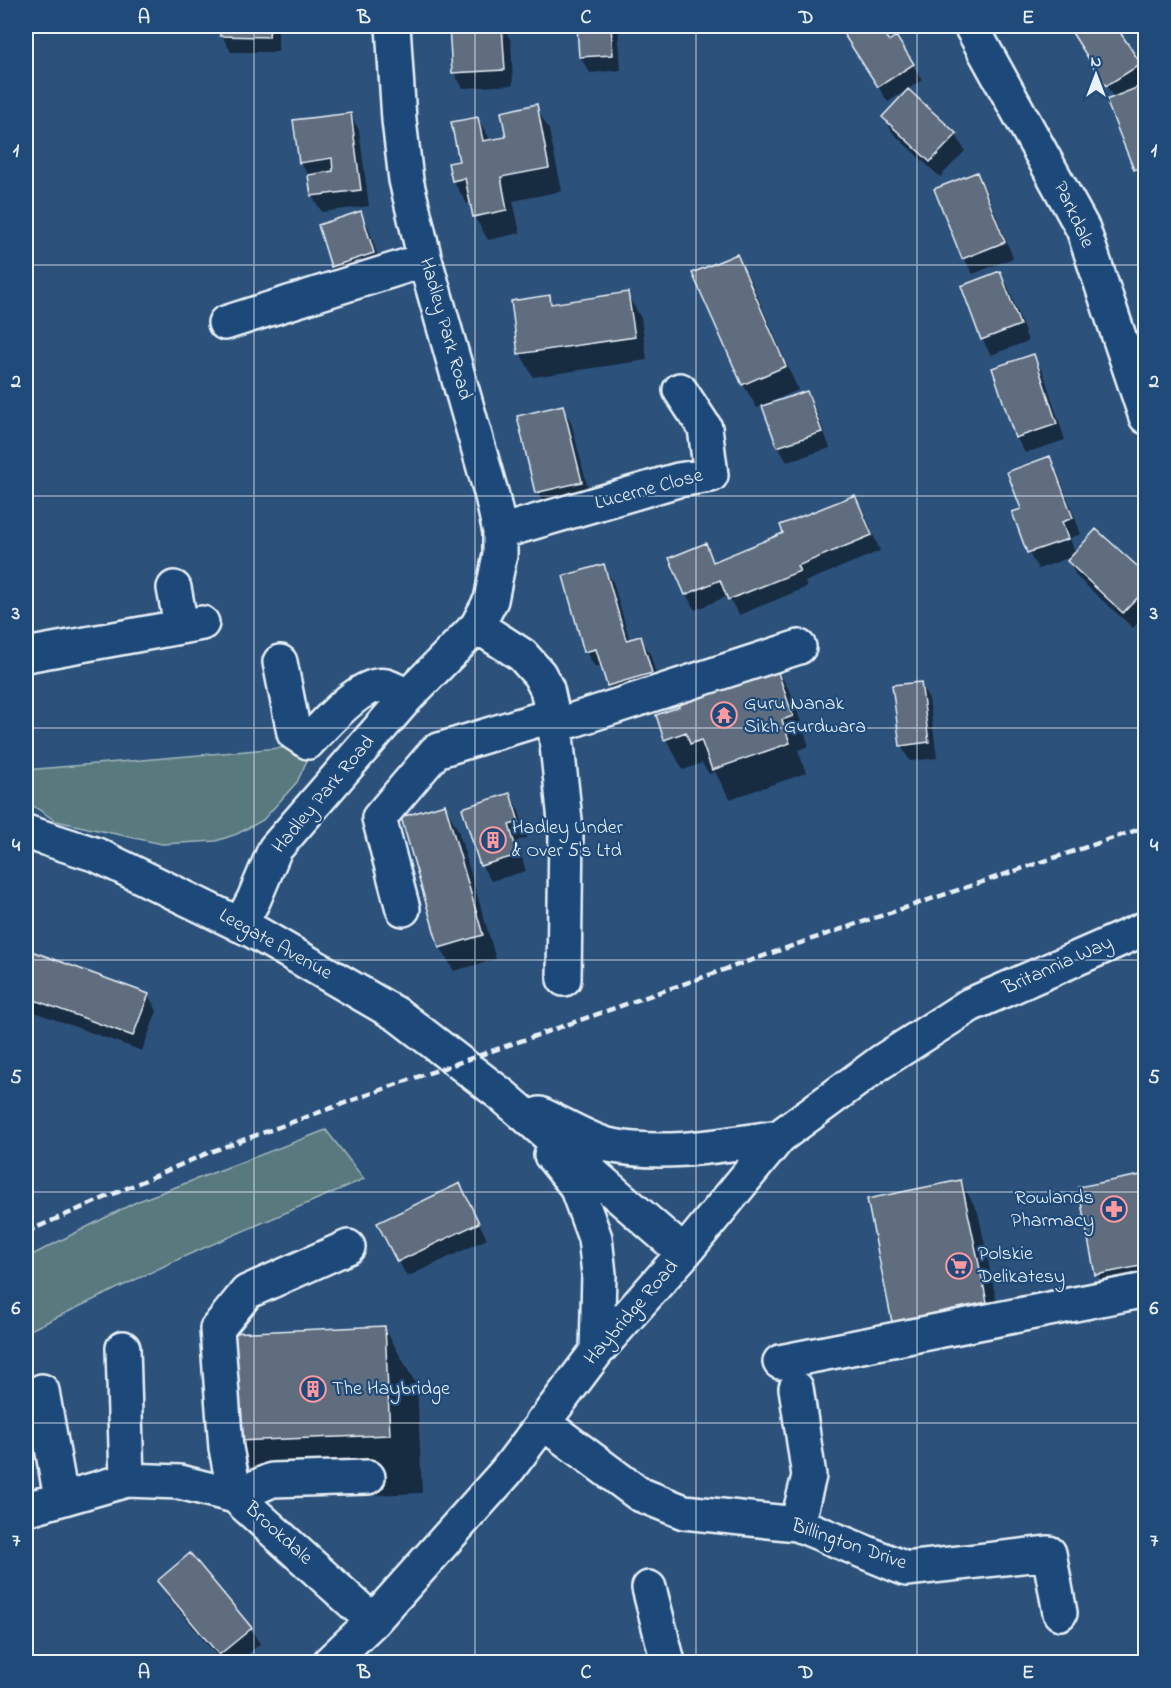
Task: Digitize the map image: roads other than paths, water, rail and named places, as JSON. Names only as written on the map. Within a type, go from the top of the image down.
[{"type":"street","name":"Hadley Park Road","points":[[240,924],[254,899],[276,849],[407,697],[477,626],[491,600],[496,582],[500,555],[500,532],[425,260],[406,180],[399,120],[393,26]]},
{"type":"street","name":"Parkdale","points":[[971,26],[1083,229],[1146,417]]},
{"type":"street","points":[[225,323],[425,260]]},
{"type":"street","name":"Lucerne Close","points":[[500,532],[678,480],[711,475],[705,428],[680,390]]},
{"type":"street","points":[[26,655],[191,624],[174,588]]},
{"type":"street","points":[[477,626],[522,655],[539,674],[547,689],[554,721],[566,830],[564,979]]},
{"type":"street","points":[[403,909],[379,818],[436,751],[554,721],[799,647]]},
{"type":"street","points":[[280,662],[294,733],[308,741],[353,698],[371,686],[386,686],[407,697]]},
{"type":"street","name":"Leegate Avenue","points":[[26,832],[97,855],[240,924],[398,1015],[503,1096],[684,1253]]},
{"type":"street","name":"Britannia Way","points":[[970,1005],[1146,928]]},
{"type":"street","name":"Haybridge Road","points":[[330,1662],[373,1621],[506,1472],[597,1351],[684,1253],[779,1137],[881,1062],[970,1005]]},
{"type":"street","name":"Leegate Avenue","points":[[503,1096],[606,1144],[650,1150],[712,1147],[779,1137]]},
{"type":"street","name":"Leegate Avenue","points":[[503,1096],[576,1186],[595,1238],[599,1274],[597,1351]]},
{"type":"street","points":[[348,1247],[247,1292],[217,1329],[226,1448],[235,1496],[272,1480],[368,1477]]},
{"type":"street","points":[[797,1524],[809,1476],[788,1375],[1146,1290]]},
{"type":"street","points":[[123,1348],[127,1480]]},
{"type":"street","points":[[42,1391],[61,1498]]},
{"type":"street","name":"Billington Drive","points":[[542,1422],[639,1494],[684,1512],[797,1524],[906,1569],[1049,1553],[1060,1613]]},
{"type":"street","name":"Brookdale","points":[[26,1509],[127,1480],[180,1482],[235,1496],[373,1621]]},
{"type":"street","points":[[649,1588],[668,1662]]},
{"type":"railway","points":[[26,1232],[210,1152],[389,1087],[809,940],[1146,827]]},
{"type":"place","name":"Guru Nanak Sikh Gurdwara","points":[[724,715]]},
{"type":"place","name":"Hadley Under & Over 5's Ltd","points":[[493,840]]},
{"type":"place","name":"Rowlands Pharmacy","points":[[1114,1209]]},
{"type":"place","name":"Polskie Delikatesy","points":[[959,1266]]},
{"type":"place","name":"The Haybridge","points":[[313,1389]]}]
